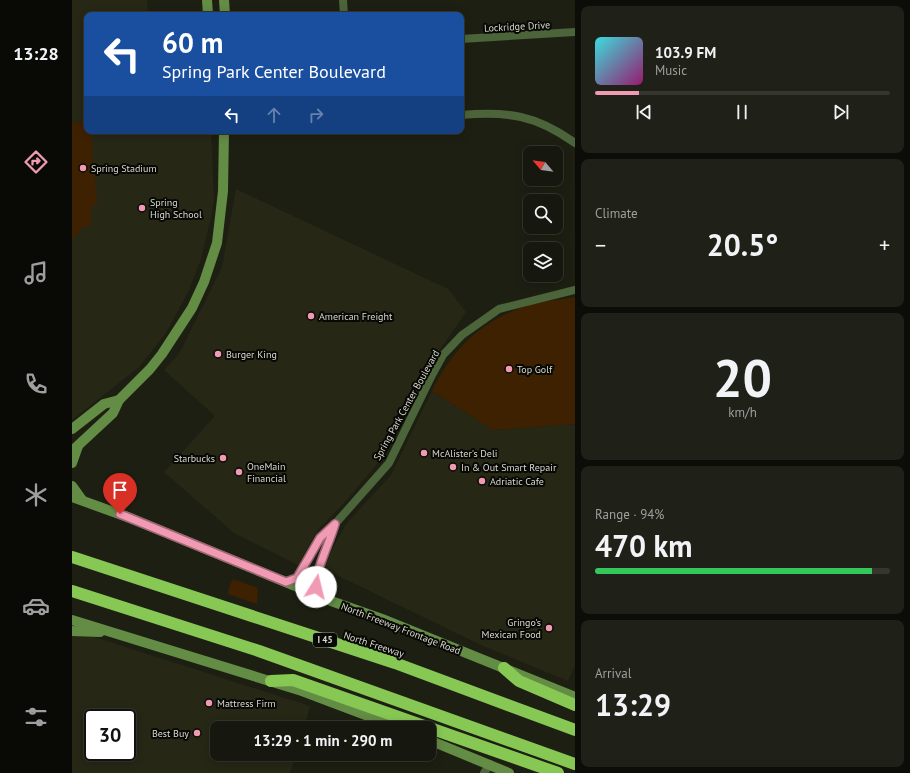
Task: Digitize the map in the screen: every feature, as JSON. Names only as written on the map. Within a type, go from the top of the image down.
[{"type":"highway","name":"North Freeway","points":[[72,557],[395,663],[575,730]]},
{"type":"highway","points":[[72,591],[259,651],[575,764]]},
{"type":"highway","points":[[504,668],[519,681],[575,705]]},
{"type":"highway","points":[[271,681],[292,680],[558,773]]},
{"type":"main road","points":[[207,0],[208,12]]},
{"type":"main road","points":[[224,0],[225,12]]},
{"type":"main road","points":[[72,463],[76,447],[113,413],[119,400],[150,369],[162,354],[192,308],[204,282],[217,243],[223,191],[224,134]]},
{"type":"main road","points":[[72,429],[104,404],[119,400]]},
{"type":"main road","points":[[72,486],[82,500]]},
{"type":"main road","name":"North Freeway Frontage Road","points":[[72,497],[134,519],[331,601],[382,619],[575,697]]},
{"type":"main road","points":[[72,620],[271,681],[381,721]]},
{"type":"main road","points":[[72,632],[111,632]]},
{"type":"main road","points":[[436,744],[487,769],[509,773]]},
{"type":"street","points":[[343,0],[344,12]]},
{"type":"street","name":"Lockridge Drive","points":[[464,39],[575,32]]},
{"type":"street","points":[[464,115],[491,112],[519,115],[541,123],[575,143]]},
{"type":"street","name":"Spring Park Center Boulevard","points":[[286,582],[297,578],[320,538],[335,524],[388,462],[443,355],[462,335],[499,308],[575,290]]},
{"type":"street","name":"Spring Park Center Boulevard","points":[[331,601],[316,587],[316,572],[329,544],[335,524]]},
{"type":"shaded area","name":"Spring High School","points":[[72,0],[147,0],[148,12],[84,12],[84,134],[211,134],[214,199],[211,218],[201,259],[189,290],[166,333],[139,367],[72,420]]},
{"type":"shaded area","name":"Spring Stadium","points":[[84,122],[84,134],[91,134],[97,205],[93,205],[91,209],[91,226],[84,226],[72,240],[72,123]]},
{"type":"shaded area","points":[[236,189],[448,289],[466,312],[420,379],[384,456],[345,502],[318,530],[298,565],[234,533],[164,472],[215,416],[164,370],[179,354],[222,267]]},
{"type":"shaded area","name":"Top Golf","points":[[575,297],[575,424],[493,430],[432,391],[449,362],[459,350],[470,338],[496,319],[533,304]]},
{"type":"shaded area","points":[[432,391],[493,430],[575,424],[575,665],[568,681],[483,646],[322,568],[346,524],[391,475]]},
{"type":"shaded area","points":[[233,579],[258,588],[257,604],[228,594],[229,587]]},
{"type":"shaded area","points":[[72,635],[88,635],[310,706],[306,721],[210,721],[210,761],[294,761],[290,773],[72,773]]},
{"type":"place","name":"Spring Stadium","points":[[83,168]]},
{"type":"place","name":"Spring High School","points":[[142,208]]},
{"type":"place","name":"American Freight","points":[[311,316]]},
{"type":"place","name":"Burger King","points":[[218,354]]},
{"type":"place","name":"Top Golf","points":[[509,369]]},
{"type":"place","name":"McAlister's Deli","points":[[424,453]]},
{"type":"place","name":"Starbucks","points":[[223,458]]},
{"type":"place","name":"In & Out Smart Repair","points":[[453,467]]},
{"type":"place","name":"OneMain Financial","points":[[239,472]]},
{"type":"place","name":"Adriatic Cafe","points":[[482,481]]},
{"type":"place","name":"Gringo's Mexican Food","points":[[549,628]]},
{"type":"place","name":"Mattress Firm","points":[[209,703]]},
{"type":"place","name":"Best Buy","points":[[197,733]]},
{"type":"route","points":[[120,514],[286,582],[297,578],[320,538],[335,524],[329,544],[316,572],[316,587]]}]
